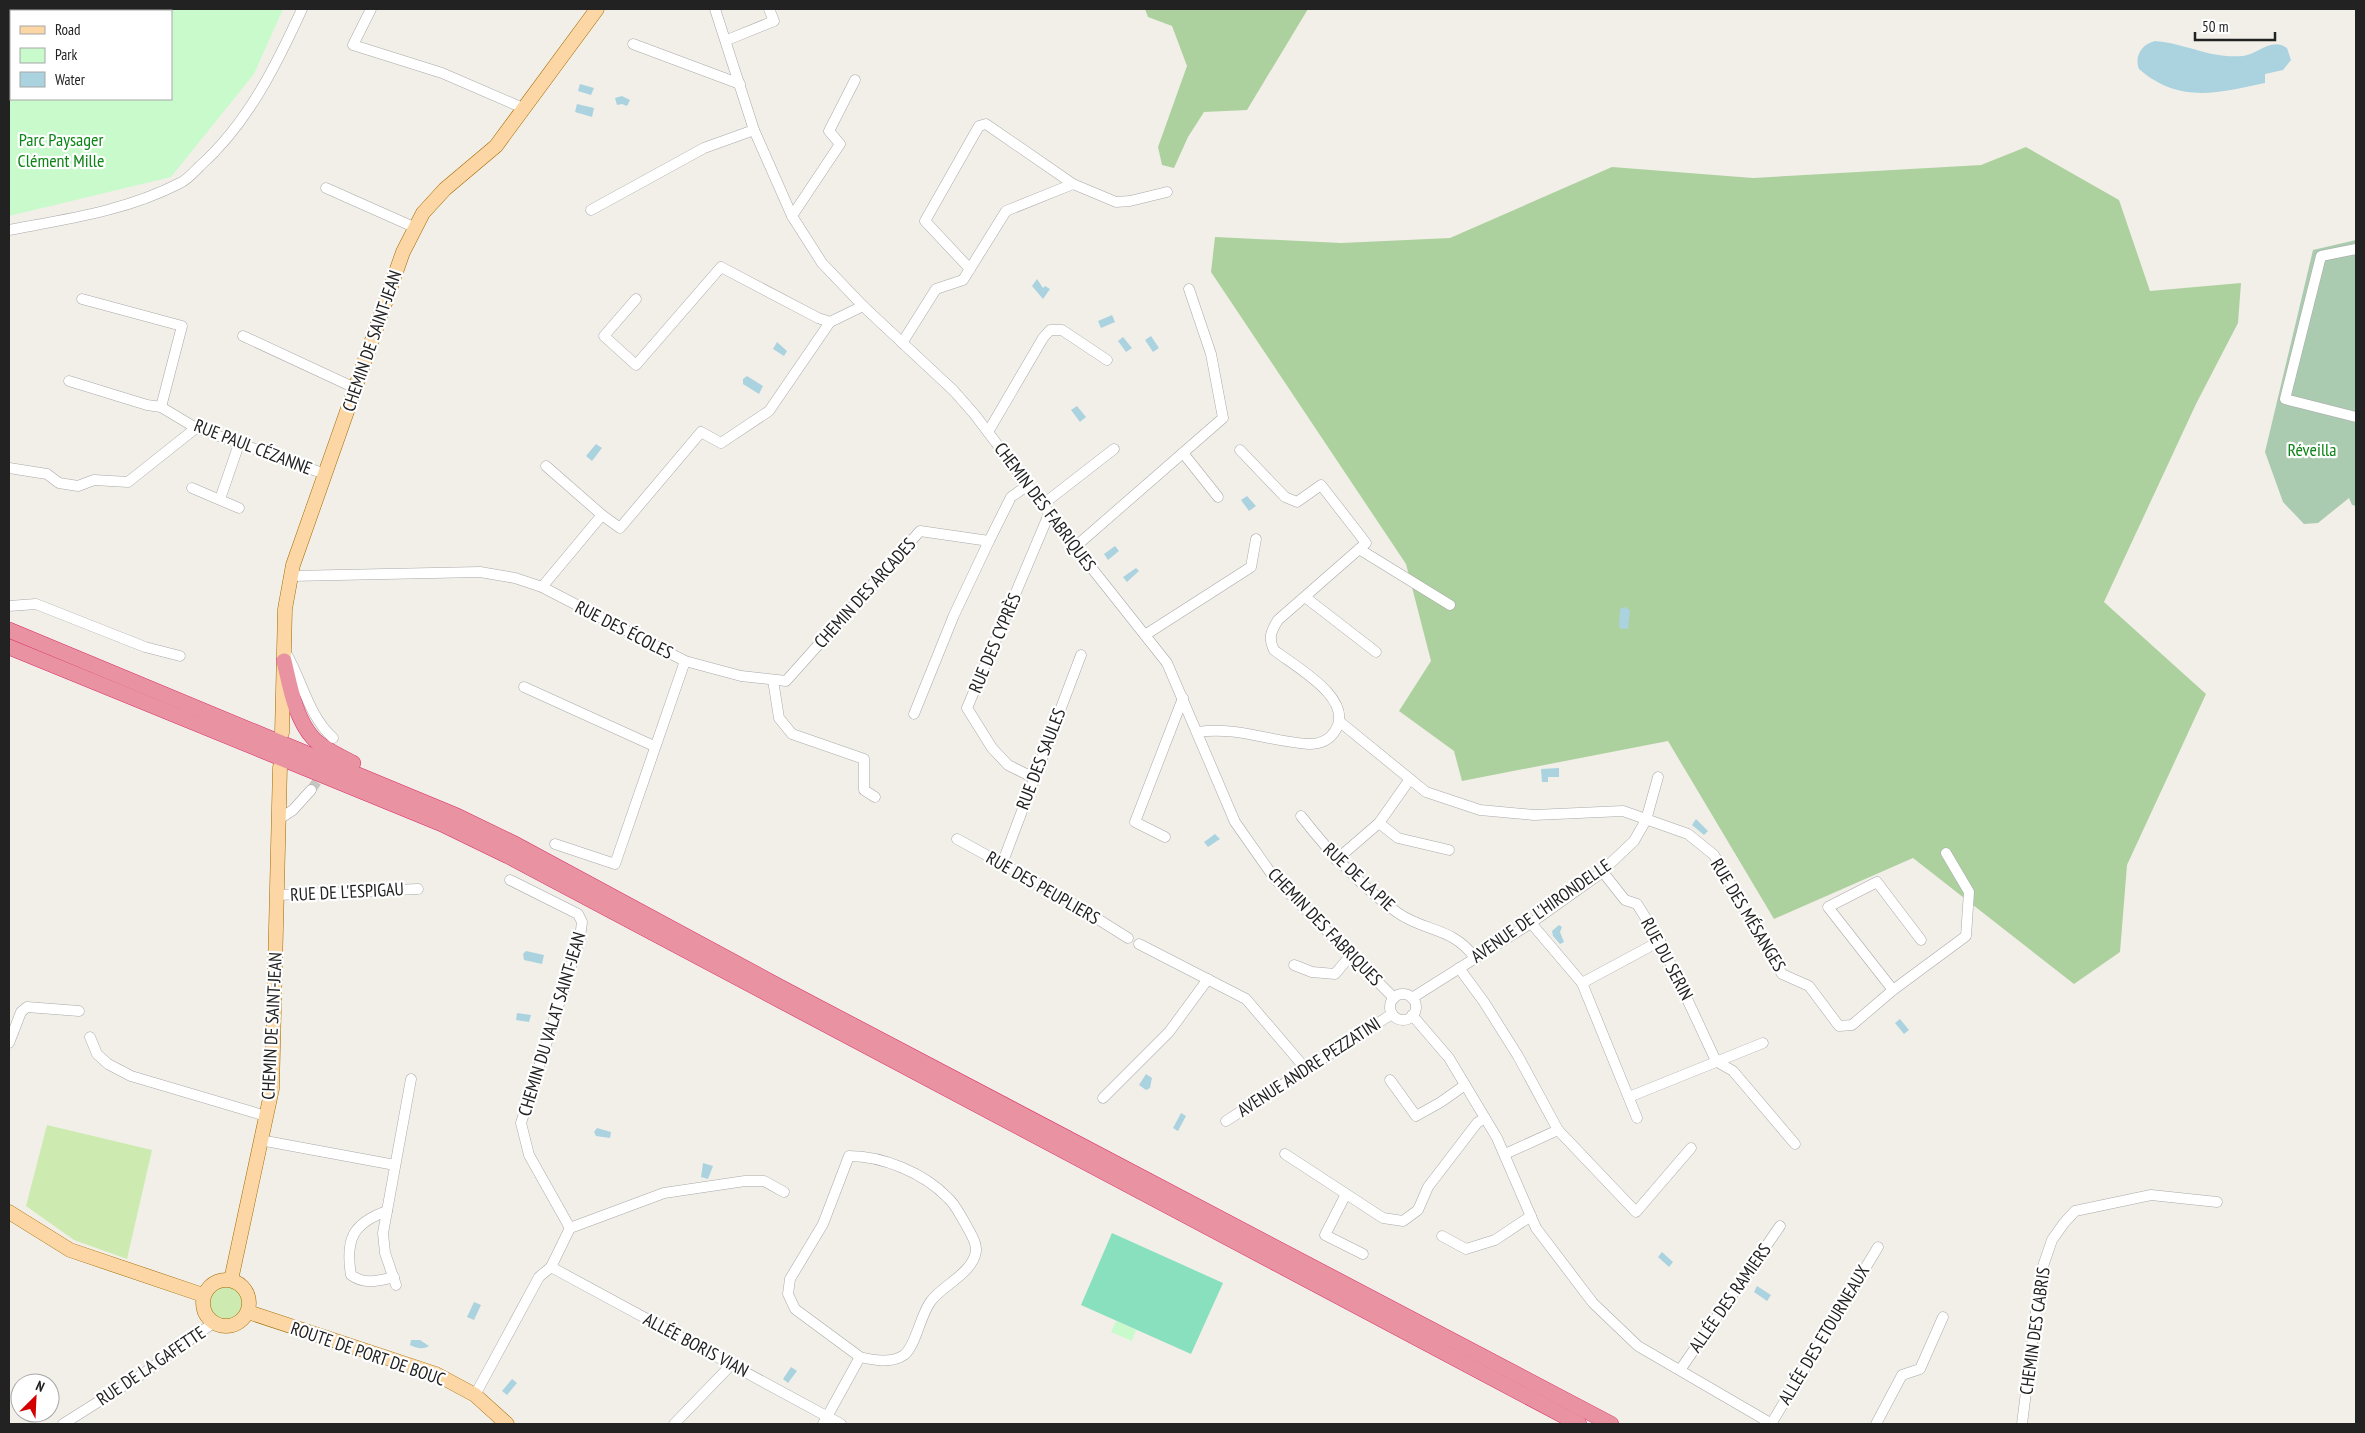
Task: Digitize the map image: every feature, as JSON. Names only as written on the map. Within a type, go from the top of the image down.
[{"type":"highway","points":[[9,630],[457,816]]},
{"type":"highway","points":[[9,647],[433,821],[508,856],[1579,1424]]},
{"type":"highway","points":[[9,656],[64,678],[125,695]]},
{"type":"highway","points":[[284,656],[301,717],[314,738],[338,755],[515,844],[780,987],[1612,1424]]},
{"type":"main road","name":"CHEMIN DE SAINT-JEAN","points":[[282,733],[285,609],[292,576],[325,474],[403,252],[423,213],[445,189],[496,146],[596,9]]},
{"type":"main road","name":"CHEMIN DE SAINT-JEAN","points":[[231,1280],[272,1089],[280,767]]},
{"type":"main road","points":[[9,1212],[70,1250],[203,1295]]},
{"type":"main road","points":[[218,1280],[231,1280],[244,1288],[248,1296],[248,1312],[239,1323],[231,1326],[221,1326],[213,1323],[202,1308],[203,1295],[211,1284],[218,1280]]},
{"type":"main road","name":"ROUTE DE PORT DE BOUC","points":[[248,1312],[436,1374],[474,1395],[507,1424]]},
{"type":"street","points":[[9,230],[102,212],[140,200],[182,182],[210,158],[239,124],[275,67],[302,9]]},
{"type":"street","points":[[371,9],[353,45],[442,73],[523,108]]},
{"type":"street","name":"CHEMIN DES FABRIQUES","points":[[715,9],[727,40],[754,130],[792,216],[822,263],[863,306],[954,391],[988,432],[1027,486],[1167,663],[1235,822],[1275,879],[1394,998]]},
{"type":"street","points":[[727,40],[774,21],[769,9]]},
{"type":"street","points":[[633,44],[740,84]]},
{"type":"street","points":[[792,216],[840,144],[829,132],[855,80]]},
{"type":"street","points":[[970,269],[925,221],[980,126],[986,124],[1073,184],[1116,202],[1130,201],[1167,192]]},
{"type":"street","points":[[591,210],[704,148],[754,130]]},
{"type":"street","points":[[902,343],[936,289],[963,280],[1006,211],[1073,184]]},
{"type":"street","points":[[326,188],[416,228]]},
{"type":"street","points":[[2356,249],[2321,256],[2285,398],[2356,417]]},
{"type":"street","points":[[636,299],[604,336],[636,365],[721,267],[818,318],[830,322]]},
{"type":"street","points":[[1075,547],[1223,418],[1211,354],[1189,289]]},
{"type":"street","points":[[82,299],[182,326],[161,406]]},
{"type":"street","points":[[546,466],[602,515],[620,528],[701,432],[720,443],[769,411],[830,322],[863,306]]},
{"type":"street","points":[[988,432],[1043,338],[1050,330],[1062,330],[1107,360]]},
{"type":"street","points":[[243,336],[355,388]]},
{"type":"street","name":"RUE PAUL CÉZANNE","points":[[69,381],[147,405],[161,406],[196,428],[325,474]]},
{"type":"street","points":[[9,468],[47,474],[60,483],[78,486],[94,480],[128,482],[196,428]]},
{"type":"street","points":[[220,499],[239,444]]},
{"type":"street","points":[[1042,505],[1114,449]]},
{"type":"street","points":[[1240,450],[1285,497],[1297,502],[1320,485],[1363,546],[1450,605]]},
{"type":"street","points":[[1183,453],[1218,497]]},
{"type":"street","points":[[914,714],[954,615],[989,541],[1012,497],[1027,486]]},
{"type":"street","points":[[192,488],[239,508]]},
{"type":"street","name":"RUE DES CYPRÈS","points":[[1034,778],[1008,765],[992,748],[967,708],[1049,514]]},
{"type":"street","points":[[542,587],[602,515]]},
{"type":"street","name":"CHEMIN DES ARCADES","points":[[685,661],[741,676],[786,681],[920,531],[989,541]]},
{"type":"street","points":[[1145,635],[1251,567],[1256,539]]},
{"type":"street","points":[[1198,732],[1217,729],[1309,744],[1325,742],[1340,722],[1334,700],[1323,685],[1274,650],[1270,642],[1271,630],[1278,620],[1363,546]]},
{"type":"street","name":"RUE DES ÉCOLES","points":[[292,576],[480,572],[515,578],[542,587],[685,661],[654,746],[615,864],[556,844]]},
{"type":"street","points":[[1306,597],[1376,652]]},
{"type":"street","points":[[9,606],[36,604],[145,647],[180,656]]},
{"type":"street","name":"RUE DES SAULES","points":[[1002,864],[1081,655]]},
{"type":"street","points":[[284,656],[296,670],[318,722],[333,738]]},
{"type":"street","points":[[773,680],[779,718],[792,734],[864,759],[864,790],[875,797]]},
{"type":"street","points":[[524,687],[654,746]]},
{"type":"street","points":[[1165,837],[1135,822],[1183,698]]},
{"type":"street","name":"RUE DES MÉSANGES","points":[[1340,722],[1426,792],[1480,810],[1534,815],[1623,811],[1688,834],[1714,855],[1782,974],[1809,986],[1839,1026],[1852,1025],[1893,990]]},
{"type":"street","name":"AVENUE DE L'HIRONDELLE","points":[[1412,998],[1531,923],[1602,871],[1634,841],[1646,820],[1658,776]]},
{"type":"street","points":[[1336,860],[1380,823],[1410,779]]},
{"type":"street","points":[[279,819],[292,810],[311,790]]},
{"type":"street","name":"RUE DE LA PIE","points":[[1300,816],[1336,860],[1399,914],[1447,933],[1467,946],[1476,958]]},
{"type":"street","points":[[1380,823],[1398,838],[1449,850]]},
{"type":"street","name":"RUE DES PEUPLIERS","points":[[958,839],[1128,938]]},
{"type":"street","points":[[1921,940],[1877,882],[1828,907],[1893,990],[1966,936],[1969,892],[1946,853]]},
{"type":"street","name":"RUE DU SERIN","points":[[1602,871],[1625,900],[1637,904],[1660,941],[1679,977],[1716,1061]]},
{"type":"street","name":"CHEMIN DU VALAT SAINT-JEAN","points":[[510,880],[578,914],[582,922],[580,938],[521,1122],[529,1155],[570,1228]]},
{"type":"street","name":"RUE DE L'ESPIGAU","points":[[277,895],[418,888]]},
{"type":"street","points":[[1531,923],[1582,983],[1637,1118]]},
{"type":"street","points":[[1582,983],[1660,941]]},
{"type":"street","points":[[1139,944],[1246,999],[1305,1068]]},
{"type":"street","points":[[1294,965],[1312,972],[1335,974],[1350,956]]},
{"type":"street","points":[[1460,968],[1518,1056],[1558,1130],[1636,1212],[1691,1148]]},
{"type":"street","points":[[1102,1098],[1169,1032],[1208,979]]},
{"type":"street","points":[[1405,994],[1412,998],[1415,1005],[1412,1015],[1402,1020],[1392,1014],[1390,1004],[1394,998],[1405,994]]},
{"type":"street","points":[[9,1043],[21,1012],[27,1007],[79,1011]]},
{"type":"street","name":"AVENUE ANDRE PEZZATINI","points":[[1226,1120],[1392,1014]]},
{"type":"street","points":[[1412,1015],[1449,1058],[1505,1154],[1536,1228],[1593,1303],[1638,1346],[1772,1424]]},
{"type":"street","points":[[90,1037],[97,1054],[108,1064],[131,1076],[266,1116]]},
{"type":"street","points":[[1629,1097],[1763,1043]]},
{"type":"street","points":[[1716,1061],[1733,1071],[1795,1144]]},
{"type":"street","points":[[387,1210],[365,1220],[354,1232],[348,1258],[351,1275],[360,1281],[395,1281],[385,1253],[383,1233],[411,1078]]},
{"type":"street","points":[[1390,1080],[1416,1116],[1441,1102],[1465,1085]]},
{"type":"street","points":[[1284,1154],[1383,1218],[1403,1221],[1418,1210],[1428,1187],[1477,1123],[1485,1118]]},
{"type":"street","points":[[1505,1154],[1558,1130]]},
{"type":"street","points":[[260,1140],[395,1165]]},
{"type":"street","points":[[848,1156],[861,1156],[907,1170],[934,1185],[950,1199],[973,1237],[976,1250],[971,1264],[927,1306],[906,1354],[898,1359],[878,1361],[860,1357],[795,1309],[788,1294],[790,1278],[823,1224],[848,1156]]},
{"type":"street","points":[[474,1395],[539,1277],[550,1267],[570,1228],[664,1193],[745,1181],[764,1181],[784,1192]]},
{"type":"street","points":[[1346,1194],[1325,1235],[1363,1254]]},
{"type":"street","name":"CHEMIN DES CABRIS","points":[[2022,1424],[2041,1272],[2052,1240],[2064,1222],[2075,1211],[2151,1195],[2217,1202]]},
{"type":"street","points":[[1442,1236],[1466,1249],[1495,1240],[1531,1216]]},
{"type":"street","name":"ALLÉE DES RAMIERS","points":[[1680,1370],[1780,1226]]},
{"type":"street","name":"ALLÉE DES ETOURNEAUX","points":[[1772,1424],[1878,1247]]},
{"type":"street","name":"ALLÉE BORIS VIAN","points":[[550,1267],[732,1364],[825,1420],[841,1424]]},
{"type":"street","points":[[1876,1424],[1902,1375],[1920,1369],[1943,1317]]},
{"type":"street","name":"RUE DE LA GAFETTE","points":[[63,1424],[144,1373],[213,1323]]},
{"type":"street","points":[[825,1420],[860,1357]]},
{"type":"street","points":[[674,1424],[732,1364]]},
{"type":"green space","name":"Parc Paysager Clément Mille","points":[[9,9],[283,9],[254,74],[171,177],[9,216]]},
{"type":"green space","points":[[1145,9],[1308,9],[1247,110],[1204,112],[1188,137],[1174,168],[1162,165],[1158,147],[1187,66],[1172,26],[1148,17]]},
{"type":"green space","points":[[2026,147],[2119,200],[2150,291],[2241,283],[2238,323],[2196,404],[2104,602],[2206,694],[2127,865],[2120,952],[2074,984],[1913,858],[1774,919],[1668,741],[1462,781],[1454,751],[1399,711],[1431,661],[1406,564],[1211,272],[1215,237],[1341,243],[1450,238],[1612,167],[1753,178],[1981,165]]},
{"type":"green space","name":"Réveilla","points":[[2356,240],[2356,506],[2352,505],[2349,498],[2318,523],[2304,524],[2283,502],[2265,452],[2313,250]]},
{"type":"green space","points":[[47,1125],[152,1150],[127,1259],[74,1240],[26,1206]]},
{"type":"green space","points":[[1112,1233],[1223,1283],[1191,1354],[1081,1305]]},
{"type":"green space","points":[[225,1284],[238,1290],[244,1303],[238,1316],[225,1322],[212,1316],[206,1303],[212,1290]]},
{"type":"green space","points":[[1116,1321],[1136,1330],[1132,1341],[1111,1332]]},
{"type":"water","points":[[2155,41],[2231,56],[2249,55],[2276,44],[2287,48],[2291,60],[2283,70],[2265,74],[2265,83],[2215,92],[2199,93],[2184,91],[2154,80],[2139,69],[2138,55],[2140,51],[2146,45]]},
{"type":"water","points":[[580,84],[594,88],[591,95],[578,91]]},
{"type":"water","points":[[622,96],[630,100],[627,106],[617,105],[615,98]]},
{"type":"water","points":[[577,104],[594,108],[592,117],[575,112]]},
{"type":"water","points":[[1037,279],[1043,288],[1045,286],[1050,289],[1043,299],[1032,286]]},
{"type":"water","points":[[1112,315],[1115,322],[1101,328],[1098,321]]},
{"type":"water","points":[[1151,336],[1159,348],[1153,352],[1145,340]]},
{"type":"water","points":[[1123,337],[1132,348],[1126,352],[1118,341]]},
{"type":"water","points":[[777,342],[787,351],[784,356],[773,349]]},
{"type":"water","points":[[747,376],[763,386],[759,394],[743,384],[743,379]]},
{"type":"water","points":[[1077,406],[1086,417],[1080,422],[1071,410]]},
{"type":"water","points":[[596,444],[602,448],[592,461],[586,456]]},
{"type":"water","points":[[1247,496],[1256,506],[1249,511],[1241,500]]},
{"type":"water","points":[[1115,546],[1119,551],[1108,560],[1104,554]]},
{"type":"water","points":[[1136,568],[1139,571],[1127,582],[1123,577]]},
{"type":"water","points":[[1626,607],[1630,611],[1628,629],[1619,628],[1620,609]]},
{"type":"water","points":[[1559,768],[1559,777],[1548,777],[1548,782],[1542,782],[1541,769]]},
{"type":"water","points":[[1696,819],[1708,831],[1704,835],[1692,825]]},
{"type":"water","points":[[1215,834],[1220,839],[1208,847],[1204,842]]},
{"type":"water","points":[[1559,925],[1562,927],[1560,932],[1564,942],[1560,944],[1553,936],[1552,931]]},
{"type":"water","points":[[526,951],[544,955],[542,964],[524,960],[523,954]]},
{"type":"water","points":[[517,1013],[531,1015],[529,1022],[516,1020]]},
{"type":"water","points":[[1900,1019],[1909,1030],[1904,1034],[1895,1023]]},
{"type":"water","points":[[1146,1074],[1152,1078],[1150,1088],[1146,1090],[1139,1085]]},
{"type":"water","points":[[1181,1113],[1186,1116],[1178,1131],[1173,1128]]},
{"type":"water","points":[[597,1128],[611,1132],[610,1138],[596,1136],[594,1132]]},
{"type":"water","points":[[703,1163],[713,1166],[708,1179],[701,1177]]},
{"type":"water","points":[[1662,1252],[1673,1262],[1669,1267],[1658,1257]]},
{"type":"water","points":[[1757,1286],[1771,1295],[1767,1301],[1754,1292]]},
{"type":"water","points":[[474,1302],[481,1305],[474,1320],[467,1317]]},
{"type":"water","points":[[411,1340],[420,1340],[429,1346],[415,1347],[410,1345]]},
{"type":"water","points":[[791,1367],[797,1371],[788,1383],[783,1379]]},
{"type":"water","points":[[512,1379],[517,1383],[507,1395],[502,1391]]},
{"type":"tunnel","points":[[311,790],[318,780],[322,769]]}]
